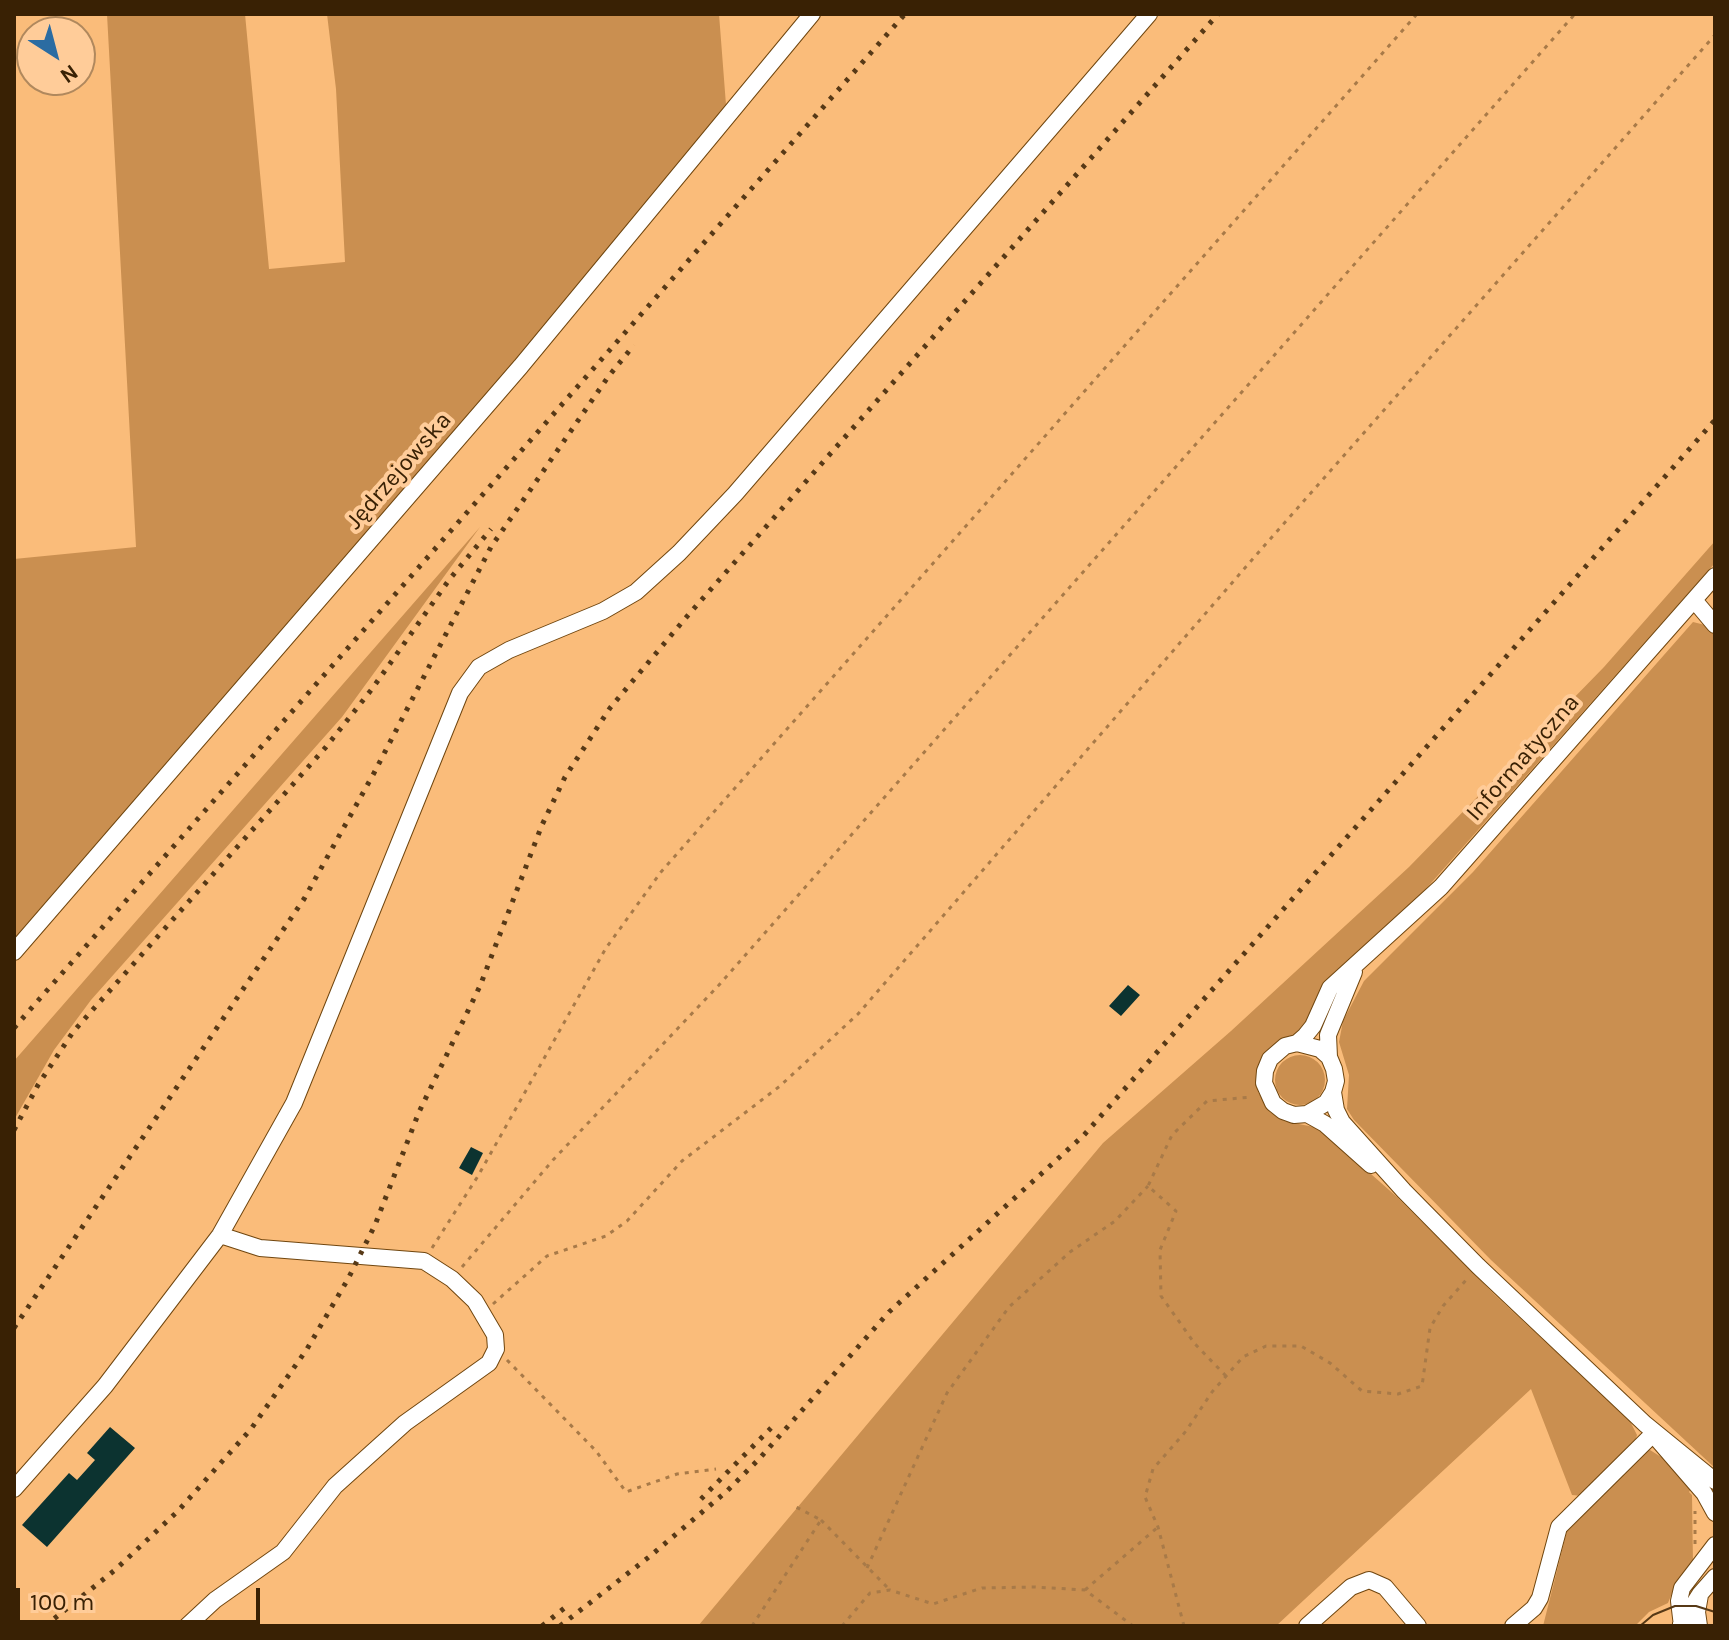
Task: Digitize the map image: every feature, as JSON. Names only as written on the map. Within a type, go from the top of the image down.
[{"type":"street","name":"Jędrzejowska","points":[[14,952],[521,366],[812,14]]},
{"type":"street","points":[[14,1489],[105,1386],[220,1235],[294,1103],[460,693],[479,667],[509,650],[603,611],[636,592],[679,553],[735,494],[1149,14]]},
{"type":"street","name":"Informatyczna","points":[[1404,1191],[1347,1146],[1325,1124],[1307,1114],[1294,1115],[1283,1111],[1268,1096],[1264,1083],[1270,1059],[1285,1046],[1297,1043],[1313,1026],[1330,988],[1441,887],[1715,576]]},
{"type":"street","points":[[1694,600],[1715,610]]},
{"type":"street","points":[[1694,600],[1715,625]]},
{"type":"street","name":"Informatyczna","points":[[1359,964],[1350,978],[1328,1035],[1329,1057],[1336,1081],[1333,1092],[1342,1122],[1478,1266],[1707,1485],[1715,1513]]},
{"type":"street","points":[[1297,1043],[1310,1044],[1329,1057]]},
{"type":"street","points":[[1307,1114],[1326,1103],[1333,1092]]},
{"type":"street","points":[[187,1626],[215,1600],[283,1552],[335,1486],[405,1423],[489,1363],[496,1349],[495,1335],[483,1312],[452,1279],[424,1261],[260,1248],[220,1235]]},
{"type":"street","points":[[1513,1626],[1534,1608],[1540,1598],[1559,1527],[1649,1429]]},
{"type":"street","points":[[1681,1624],[1679,1601],[1682,1588],[1715,1545]]},
{"type":"street","points":[[1681,1624],[1715,1577]]},
{"type":"street","points":[[1307,1626],[1351,1587],[1369,1580],[1385,1587],[1418,1626]]},
{"type":"street","points":[[1699,1626],[1697,1612],[1700,1594]]},
{"type":"path","points":[[424,1261],[478,1176],[606,948],[661,872],[1417,14]]},
{"type":"path","points":[[452,1279],[553,1160],[719,985],[1575,14]]},
{"type":"path","points":[[483,1312],[547,1256],[606,1236],[627,1221],[682,1161],[780,1086],[858,1014],[1264,546],[1715,35]]},
{"type":"path","points":[[867,1568],[947,1393],[1009,1307],[1070,1252],[1115,1221],[1148,1186],[1172,1135],[1207,1101],[1268,1096]]},
{"type":"path","points":[[1148,1186],[1176,1211],[1160,1250],[1161,1296],[1195,1344],[1226,1376]]},
{"type":"path","points":[[1184,1626],[1158,1527],[1145,1497],[1153,1469],[1186,1431],[1226,1376],[1243,1357],[1266,1346],[1301,1346],[1330,1363],[1362,1391],[1398,1394],[1422,1386],[1430,1328],[1443,1306],[1478,1266]]},
{"type":"path","points":[[496,1349],[596,1451],[626,1492],[677,1474],[716,1469]]},
{"type":"path","points":[[1701,1564],[1695,1559],[1695,1493],[1707,1485]]},
{"type":"path","points":[[796,1507],[821,1520],[890,1590],[933,1604],[982,1588],[1085,1590],[1133,1626]]},
{"type":"path","points":[[752,1626],[821,1520]]},
{"type":"path","points":[[1085,1590],[1158,1527]]},
{"type":"path","points":[[842,1626],[870,1593],[890,1590]]},
{"type":"shaded area","points":[[107,14],[245,14],[269,269],[345,262],[336,89],[327,14],[719,14],[726,105],[557,312],[14,939],[14,559],[136,547]]},
{"type":"shaded area","points":[[480,527],[342,717],[91,1000],[54,1050],[14,1120],[14,1061]]},
{"type":"shaded area","points":[[1715,541],[1715,563],[1298,1033],[1267,1051],[1256,1076],[1258,1092],[1270,1112],[1284,1121],[1319,1128],[1397,1197],[1495,1295],[1630,1421],[1637,1435],[1634,1445],[1582,1496],[1572,1495],[1531,1389],[1276,1626],[698,1626],[1103,1143],[1231,1031],[1409,867],[1604,667]]},
{"type":"shaded area","points":[[1693,622],[1705,625],[1715,633],[1715,1468],[1491,1260],[1354,1120],[1347,1109],[1349,1075],[1339,1042],[1343,1021],[1364,981],[1473,872]]},
{"type":"shaded area","points":[[1300,1055],[1317,1063],[1325,1080],[1317,1097],[1300,1105],[1283,1097],[1275,1080],[1283,1063]]},
{"type":"shaded area","points":[[1650,1450],[1666,1460],[1692,1488],[1689,1492],[1692,1495],[1693,1565],[1674,1588],[1668,1603],[1649,1612],[1635,1626],[1543,1626],[1569,1523],[1644,1451]]},
{"type":"building","points":[[1128,985],[1140,995],[1121,1016],[1109,1006]]},
{"type":"building","points":[[471,1147],[483,1153],[472,1175],[459,1168]]},
{"type":"building","points":[[110,1427],[135,1448],[47,1547],[22,1525],[69,1473],[77,1480],[95,1460],[87,1453]]},
{"type":"tram line","points":[[1640,1626],[1653,1615],[1675,1606],[1696,1606],[1715,1612]]},
{"type":"railway","points":[[14,1028],[905,14]]},
{"type":"railway","points":[[45,1626],[115,1570],[178,1511],[251,1429],[307,1349],[375,1225],[419,1112],[480,986],[542,825],[565,777],[610,708],[689,614],[1218,14]]},
{"type":"railway","points":[[14,1328],[304,899],[374,773],[491,547],[608,377],[634,345]]},
{"type":"railway","points":[[560,1626],[727,1491],[889,1312],[1084,1135],[1715,420]]},
{"type":"railway","points":[[14,1130],[38,1085],[73,1032],[326,747],[372,689],[449,580],[491,529]]},
{"type":"railway","points":[[701,1499],[771,1428]]},
{"type":"railway","points":[[542,1626],[567,1606]]}]
